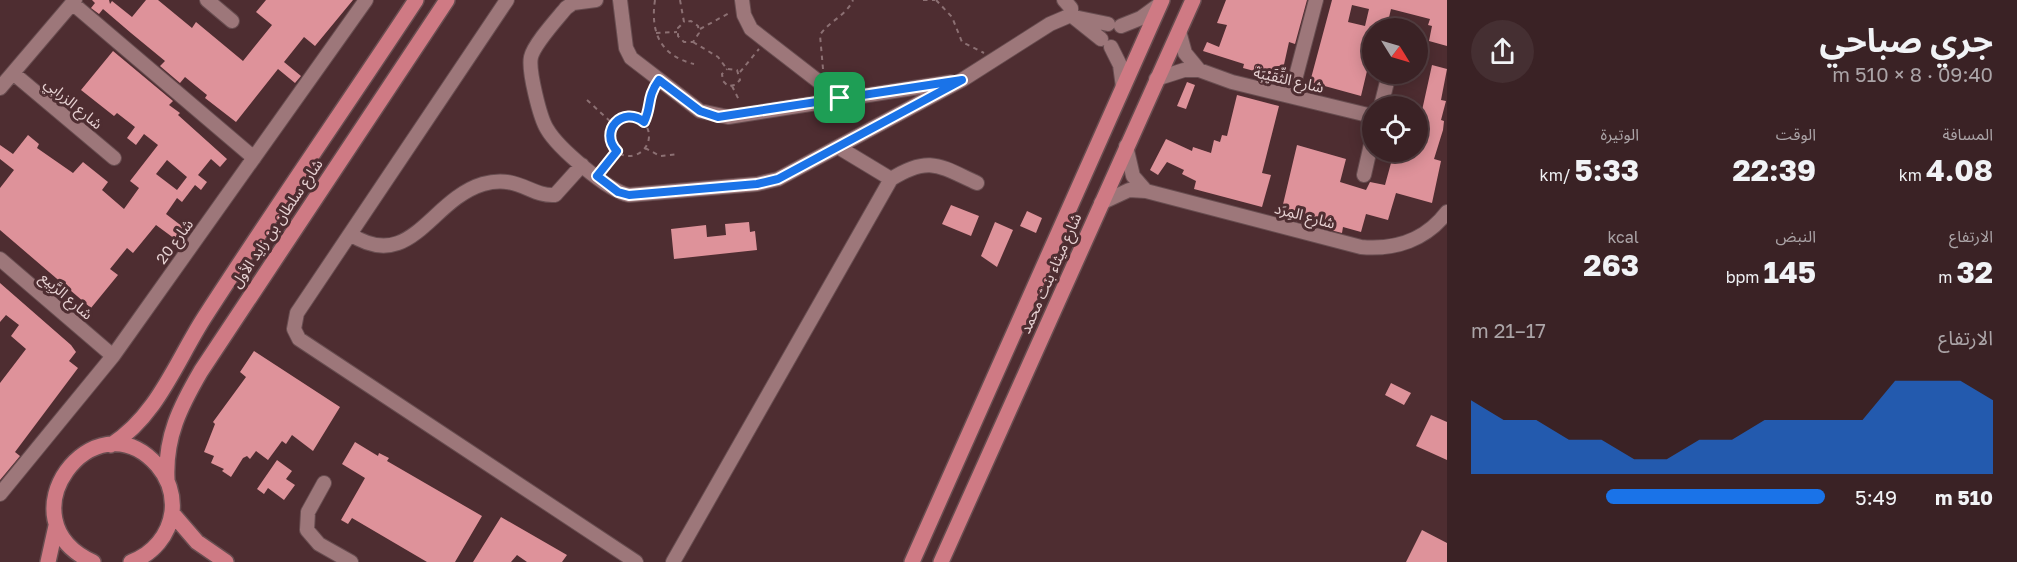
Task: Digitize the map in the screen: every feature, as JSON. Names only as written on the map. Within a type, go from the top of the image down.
[{"type":"main road","name":"شارع سلطان بن زايد الأول","points":[[111,445],[137,426],[150,409],[203,319],[406,7],[416,0]]},
{"type":"main road","name":"شارع سلطان بن زايد الأول","points":[[172,513],[167,479],[170,434],[181,406],[201,371],[447,0]]},
{"type":"main road","name":"شارع ميثاء بنت محمد","points":[[941,562],[1193,0]]},
{"type":"main road","name":"شارع ميثاء بنت محمد","points":[[912,562],[1161,2]]},
{"type":"main road","points":[[48,562],[56,526],[52,503],[57,481],[63,471],[79,455],[111,445],[123,446],[144,454],[161,469],[167,479]]},
{"type":"main road","points":[[134,561],[157,545],[164,536],[172,513]]},
{"type":"main road","points":[[172,513],[197,542],[226,562]]},
{"type":"main road","points":[[56,526],[71,549],[93,562]]},
{"type":"main road","points":[[134,561],[157,562]]},
{"type":"street","points":[[207,0],[232,21]]},
{"type":"street","name":"شارع 20","points":[[0,494],[113,356],[366,0]]},
{"type":"street","points":[[507,0],[294,318],[294,329],[299,339],[636,562]]},
{"type":"street","points":[[596,0],[573,3],[566,8],[531,58],[541,115],[546,127],[582,165],[618,192],[629,195],[757,184],[778,179],[962,80],[1050,24],[1073,16],[1115,25],[1141,18],[1161,2]]},
{"type":"street","points":[[620,0],[628,54],[659,80],[709,115],[728,117],[962,80]]},
{"type":"street","points":[[1064,0],[1071,8],[1073,16],[1106,43],[1120,65],[1123,87]]},
{"type":"street","points":[[1291,95],[1316,0]]},
{"type":"street","points":[[0,88],[74,1],[254,158]]},
{"type":"street","points":[[742,4],[748,25],[840,98]]},
{"type":"street","points":[[1179,32],[1185,53],[1199,70]]},
{"type":"street","name":"شارع الثِّقَيْبَة","points":[[1156,79],[1184,70],[1199,70],[1232,82],[1362,113]]},
{"type":"street","name":"شارع الزرابي","points":[[13,73],[114,158]]},
{"type":"street","points":[[1126,146],[1133,176],[1146,191]]},
{"type":"street","points":[[838,147],[891,179]]},
{"type":"street","points":[[1364,175],[1367,162]]},
{"type":"street","points":[[673,562],[891,179],[928,164],[940,166],[977,183]]},
{"type":"street","points":[[350,234],[375,247],[394,246],[474,187],[504,181],[555,195],[582,165]]},
{"type":"street","name":"شارع المِرَد","points":[[1101,203],[1129,190],[1146,191],[1361,247],[1379,249],[1412,241],[1428,232],[1447,212]]},
{"type":"street","name":"شارع الرَّبِيع","points":[[0,259],[113,356]]},
{"type":"street","points":[[324,483],[308,512],[308,530],[319,544],[351,562]]},
{"type":"path","points":[[655,0],[656,33],[666,50],[678,60],[694,64]]},
{"type":"path","points":[[677,32],[684,22],[680,0]]},
{"type":"path","points":[[818,81],[824,66],[820,35],[826,26],[850,8],[853,0]]},
{"type":"path","points":[[923,0],[936,0],[952,17],[962,42],[978,49],[993,60]]},
{"type":"path","points":[[699,30],[742,4]]},
{"type":"path","points":[[684,22],[695,23],[699,30],[698,37],[693,42]]},
{"type":"path","points":[[656,33],[677,32]]},
{"type":"path","points":[[677,32],[684,42],[693,42],[718,57],[727,69]]},
{"type":"path","points":[[727,69],[722,78],[725,84],[732,86],[738,83],[740,72],[766,41]]},
{"type":"path","points":[[727,69],[734,68],[740,72]]},
{"type":"path","points":[[644,122],[649,95],[659,80]]},
{"type":"path","points":[[732,86],[746,114]]},
{"type":"path","points":[[588,100],[614,124]]},
{"type":"path","points":[[626,116],[636,117],[644,122],[649,135],[645,148],[632,155],[617,151],[610,138],[614,124],[626,116]]},
{"type":"path","points":[[645,148],[660,156],[678,154]]},
{"type":"path","points":[[597,176],[617,151]]},
{"type":"building","points":[[92,0],[109,0],[110,4],[112,1],[132,17],[146,0],[158,0],[192,28],[196,22],[243,61],[272,25],[256,12],[266,0],[353,0],[315,46],[304,37],[284,62],[301,76],[295,83],[278,69],[236,122],[205,98],[207,95],[185,77],[180,83],[160,66],[165,61],[103,9],[99,14],[91,8],[95,3]]},
{"type":"building","points":[[1226,0],[1307,0],[1295,44],[1289,42],[1281,78],[1243,68],[1244,64],[1203,51],[1207,42],[1219,47],[1227,25],[1217,23]]},
{"type":"building","points":[[1332,0],[1447,0],[1447,46],[1429,41],[1432,26],[1428,25],[1430,19],[1428,18],[1391,9],[1389,18],[1367,18],[1369,9],[1352,5],[1348,22],[1362,25],[1362,84],[1364,84],[1361,96],[1310,82]]},
{"type":"building","points":[[113,51],[173,101],[169,105],[180,113],[178,115],[227,159],[220,167],[211,159],[198,175],[207,182],[201,190],[195,185],[182,202],[177,198],[166,214],[183,227],[175,239],[156,225],[133,253],[127,248],[110,269],[118,275],[91,308],[0,230],[0,188],[14,170],[0,159],[0,145],[13,154],[28,135],[39,144],[37,148],[73,173],[83,162],[108,182],[102,190],[124,209],[139,188],[130,181],[158,145],[144,134],[136,145],[127,138],[135,127],[117,113],[114,116],[81,90]],"holes":[[[167,160],[187,177],[177,190],[156,174]]]},
{"type":"building","points":[[1432,65],[1447,69],[1441,100],[1446,101],[1441,120],[1444,121],[1443,130],[1434,159],[1441,161],[1432,203],[1396,193],[1388,220],[1366,214],[1361,232],[1343,227],[1342,233],[1280,217],[1297,145],[1346,159],[1340,182],[1366,190],[1370,182],[1385,185],[1391,162],[1428,162],[1428,96],[1425,96]]},
{"type":"building","points":[[1187,82],[1195,85],[1186,109],[1177,106]]},
{"type":"building","points":[[1237,95],[1279,106],[1262,173],[1271,175],[1262,207],[1194,189],[1196,181],[1182,174],[1184,170],[1167,162],[1158,175],[1150,170],[1166,139],[1192,151],[1193,147],[1211,153],[1214,140],[1220,142],[1222,135],[1227,136]]},
{"type":"building","points":[[951,205],[979,216],[971,236],[942,224]]},
{"type":"building","points":[[1027,211],[1042,218],[1036,233],[1020,226]]},
{"type":"building","points":[[749,222],[750,232],[755,231],[757,250],[674,259],[671,229],[706,225],[707,237],[726,235],[725,224]]},
{"type":"building","points":[[995,222],[1013,230],[997,267],[981,256]]},
{"type":"building","points":[[0,283],[71,345],[76,352],[69,361],[78,368],[15,452],[20,456],[0,480],[0,383],[26,349],[11,336],[19,325],[6,315],[0,322]]},
{"type":"building","points":[[254,351],[340,407],[313,451],[292,435],[286,444],[282,441],[268,460],[256,451],[250,459],[247,456],[243,458],[231,477],[222,471],[224,469],[211,463],[214,456],[204,452],[215,424],[213,422],[246,377],[240,372]]},
{"type":"building","points":[[1391,383],[1411,393],[1404,405],[1385,395]]},
{"type":"building","points":[[1431,415],[1447,422],[1447,460],[1416,446]]},
{"type":"building","points":[[355,442],[378,456],[379,453],[389,458],[387,461],[482,516],[455,562],[427,562],[352,518],[348,524],[341,520],[365,478],[342,464]]},
{"type":"building","points":[[277,460],[292,471],[286,479],[295,485],[284,500],[268,488],[264,494],[257,489]]},
{"type":"building","points":[[501,517],[567,555],[562,562],[527,562],[517,555],[511,562],[473,562]]},
{"type":"building","points":[[1422,530],[1447,543],[1447,562],[1406,562]]},
{"type":"route","points":[[659,80],[700,111],[718,117],[840,98],[962,80],[778,179],[767,182],[629,195],[618,192],[597,176],[617,151],[611,143],[611,128],[617,120],[626,116],[636,117],[644,122],[649,95],[659,80]]}]
